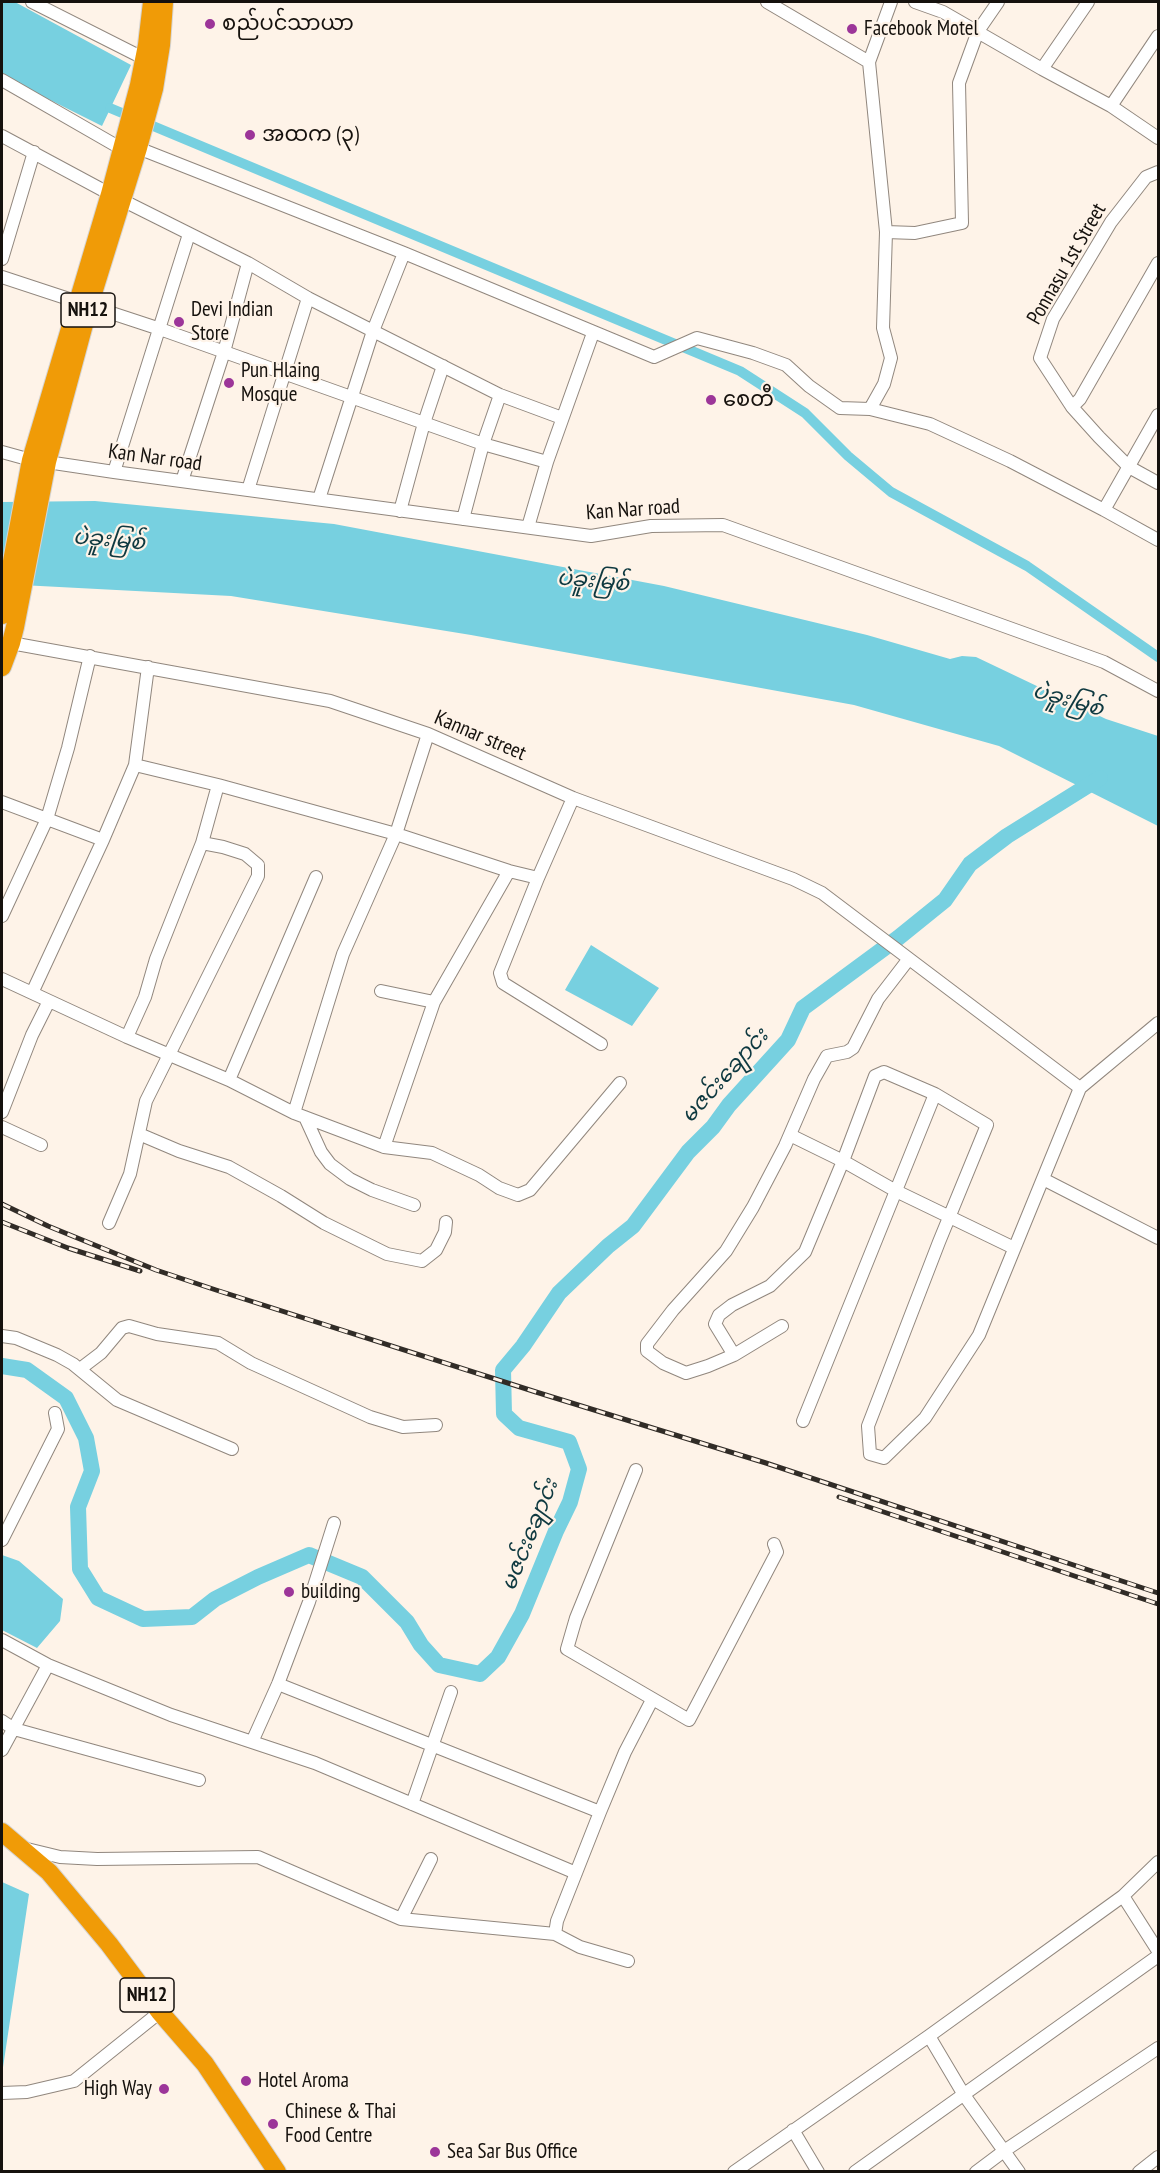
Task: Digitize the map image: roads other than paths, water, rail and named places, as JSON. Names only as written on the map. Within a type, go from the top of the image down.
[{"type":"highway","name":"NH12","points":[[146,87],[145,59],[152,2]]},
{"type":"highway","name":"NH12","points":[[2,666],[38,466],[128,147],[161,45],[164,2]]},
{"type":"highway","name":"NH12","points":[[2,1832],[49,1872],[109,1944],[265,2172]]},
{"type":"highway","name":"NH12","points":[[2,1845],[33,1873],[156,2015],[205,2064],[277,2172]]},
{"type":"street","points":[[32,2],[84,26],[145,59]]},
{"type":"street","points":[[766,2],[869,62]]},
{"type":"street","points":[[870,409],[884,384],[891,358],[884,328],[886,232],[869,62],[891,2]]},
{"type":"street","points":[[915,2],[943,12],[978,31],[1111,106],[1158,138]]},
{"type":"street","points":[[886,232],[915,233],[962,223],[959,83],[978,31],[998,2]]},
{"type":"street","points":[[1042,69],[1088,2]]},
{"type":"street","points":[[1111,106],[1158,36]]},
{"type":"street","points":[[2,80],[128,147],[404,253],[654,357],[697,338],[753,352],[786,365],[809,386],[840,408],[870,409],[930,424],[1010,461],[1158,540]]},
{"type":"street","points":[[2,136],[248,263],[308,298],[500,395],[562,418]]},
{"type":"street","points":[[2,259],[33,153]]},
{"type":"street","name":"Ponnasu 1st Street","points":[[1158,172],[1146,177],[1111,222],[1053,319],[1040,358],[1072,407],[1099,437],[1130,467],[1158,483]]},
{"type":"street","points":[[114,472],[189,234]]},
{"type":"street","points":[[319,499],[373,331],[404,253]]},
{"type":"street","points":[[182,481],[224,352],[248,263]]},
{"type":"street","points":[[1072,407],[1080,399],[1158,263]]},
{"type":"street","points":[[2,277],[160,329],[483,444],[547,462]]},
{"type":"street","points":[[248,490],[308,298]]},
{"type":"street","points":[[528,527],[547,462],[593,333]]},
{"type":"street","points":[[400,511],[424,423],[443,366]]},
{"type":"street","points":[[463,519],[483,444],[500,395]]},
{"type":"street","points":[[1104,510],[1158,415]]},
{"type":"street","name":"Kan Nar road","points":[[2,452],[38,466],[114,472],[591,536],[651,526],[723,525],[1104,662],[1158,691]]},
{"type":"street","name":"Kannar street","points":[[9,628],[90,656],[330,701],[428,734],[573,798],[794,879],[822,893],[1080,1088]]},
{"type":"street","points":[[2,916],[47,819],[68,748],[90,656]]},
{"type":"street","points":[[32,993],[135,765],[148,667]]},
{"type":"street","points":[[414,1205],[372,1190],[350,1179],[330,1164],[299,1115],[343,954],[396,834],[428,734]]},
{"type":"street","points":[[135,765],[218,785],[396,834],[509,871],[538,878]]},
{"type":"street","points":[[127,1037],[145,997],[156,959],[202,843],[218,785]]},
{"type":"street","points":[[573,798],[500,973],[503,983],[601,1044]]},
{"type":"street","points":[[2,802],[103,840]]},
{"type":"street","points":[[109,1223],[130,1174],[146,1101],[258,876],[258,865],[245,854],[202,843]]},
{"type":"street","points":[[384,1147],[434,1002],[509,871]]},
{"type":"street","points":[[229,1080],[316,877]]},
{"type":"street","points":[[782,1326],[734,1355],[686,1372],[663,1363],[647,1351],[647,1344],[673,1310],[726,1251],[753,1207],[827,1056],[847,1052],[853,1048],[878,999],[904,957]]},
{"type":"street","points":[[2,979],[127,1037],[229,1080],[299,1115],[384,1147],[432,1153],[479,1175],[499,1188],[518,1195],[531,1190],[620,1083]]},
{"type":"street","points":[[381,991],[434,1002]]},
{"type":"street","points":[[2,1112],[32,1035],[49,1001]]},
{"type":"street","points":[[734,1355],[715,1324],[719,1315],[732,1305],[770,1286],[805,1252],[875,1076],[884,1072],[935,1094],[987,1125],[868,1426],[870,1454],[884,1458],[925,1418],[979,1335],[1080,1088],[1158,1023]]},
{"type":"street","points":[[803,1420],[935,1094]]},
{"type":"street","points":[[2,1127],[41,1145]]},
{"type":"street","points":[[139,1134],[179,1151],[229,1167],[324,1223],[387,1254],[422,1261],[435,1250],[445,1232],[446,1222]]},
{"type":"street","points":[[790,1135],[896,1191],[950,1215],[1014,1248]]},
{"type":"street","points":[[1043,1179],[1158,1238]]},
{"type":"street","points":[[80,1369],[101,1353],[122,1328],[129,1326],[157,1334],[218,1343],[251,1363],[286,1377],[317,1394],[381,1420],[404,1427],[436,1425]]},
{"type":"street","points":[[2,1336],[16,1338],[45,1349],[80,1369],[117,1400],[232,1449]]},
{"type":"street","points":[[2,1540],[58,1429],[55,1413]]},
{"type":"street","points":[[636,1470],[576,1618],[567,1649],[651,1700],[689,1720],[777,1552],[774,1544]]},
{"type":"street","points":[[252,1742],[278,1684],[309,1602],[334,1522]]},
{"type":"street","points":[[2,1640],[48,1665],[171,1715],[315,1763],[576,1873]]},
{"type":"street","points":[[2,1750],[48,1665]]},
{"type":"street","points":[[278,1684],[600,1812]]},
{"type":"street","points":[[412,1803],[451,1692]]},
{"type":"street","points":[[555,1934],[557,1921],[600,1812],[625,1752],[651,1700]]},
{"type":"street","points":[[2,1722],[14,1729],[199,1780]]},
{"type":"street","points":[[22,1848],[60,1857],[97,1859],[258,1857],[401,1918],[555,1934],[580,1947],[628,1961]]},
{"type":"street","points":[[401,1918],[431,1859]]},
{"type":"street","points":[[734,2172],[929,2036],[1123,1896],[1158,1862]]},
{"type":"street","points":[[1123,1896],[1157,1945]]},
{"type":"street","points":[[855,2172],[1158,1956]]},
{"type":"street","points":[[2,2093],[27,2092],[74,2080],[156,2015]]},
{"type":"street","points":[[929,2036],[964,2095],[1019,2172]]},
{"type":"street","points":[[976,2172],[1158,2048]]},
{"type":"street","points":[[793,2130],[818,2172]]},
{"type":"street","points":[[1139,2172],[1158,2157]]},
{"type":"water","points":[[2,2],[15,2],[131,65],[102,126],[2,76]]},
{"type":"water","name":"ပဲခူးမြစ်","points":[[95,501],[334,524],[664,586],[867,635],[950,659],[962,656],[976,657],[1106,719],[1158,736],[1158,826],[999,746],[854,705],[471,635],[231,596],[2,584],[2,502]]},
{"type":"water","points":[[591,945],[659,988],[632,1026],[565,990]]},
{"type":"water","points":[[2,1555],[19,1561],[63,1599],[60,1621],[37,1648],[2,1630]]},
{"type":"water","points":[[2,1882],[29,1894],[2,2074]]},
{"type":"waterway","points":[[110,108],[740,371],[805,413],[848,456],[891,492],[1027,566],[1158,657]]},
{"type":"waterway","name":"မဇင်းချောင်း","points":[[2,1366],[27,1370],[66,1398],[86,1438],[92,1471],[78,1507],[80,1569],[98,1598],[143,1619],[192,1617],[215,1599],[309,1555],[362,1577],[407,1622],[421,1645],[439,1665],[480,1674],[498,1657],[522,1614],[570,1502],[579,1469],[569,1442],[519,1428],[504,1414],[503,1370],[523,1346],[559,1293],[608,1246],[633,1226],[688,1152],[713,1127],[729,1105],[788,1040],[803,1008],[945,900],[970,864],[1007,836],[1100,778]]},
{"type":"railway","points":[[2,1204],[48,1226],[156,1270],[766,1463],[1158,1593]]},
{"type":"railway","points":[[2,1222],[68,1248],[140,1271]]},
{"type":"railway","points":[[839,1497],[1158,1604]]},
{"type":"place","name":"စည်ပင်သာယာ","points":[[210,24]]},
{"type":"place","name":"Facebook Motel","points":[[852,29]]},
{"type":"place","name":"အထက (၃)","points":[[250,135]]},
{"type":"place","name":"Devi Indian Store","points":[[179,322]]},
{"type":"place","name":"Pun Hlaing Mosque","points":[[229,383]]},
{"type":"place","name":"စေတီ","points":[[711,400]]},
{"type":"place","name":"building","points":[[289,1592]]},
{"type":"place","name":"Hotel Aroma","points":[[246,2081]]},
{"type":"place","name":"High Way","points":[[164,2089]]},
{"type":"place","name":"Chinese & Thai Food Centre","points":[[273,2124]]},
{"type":"place","name":"Sea Sar Bus Office","points":[[435,2152]]}]
